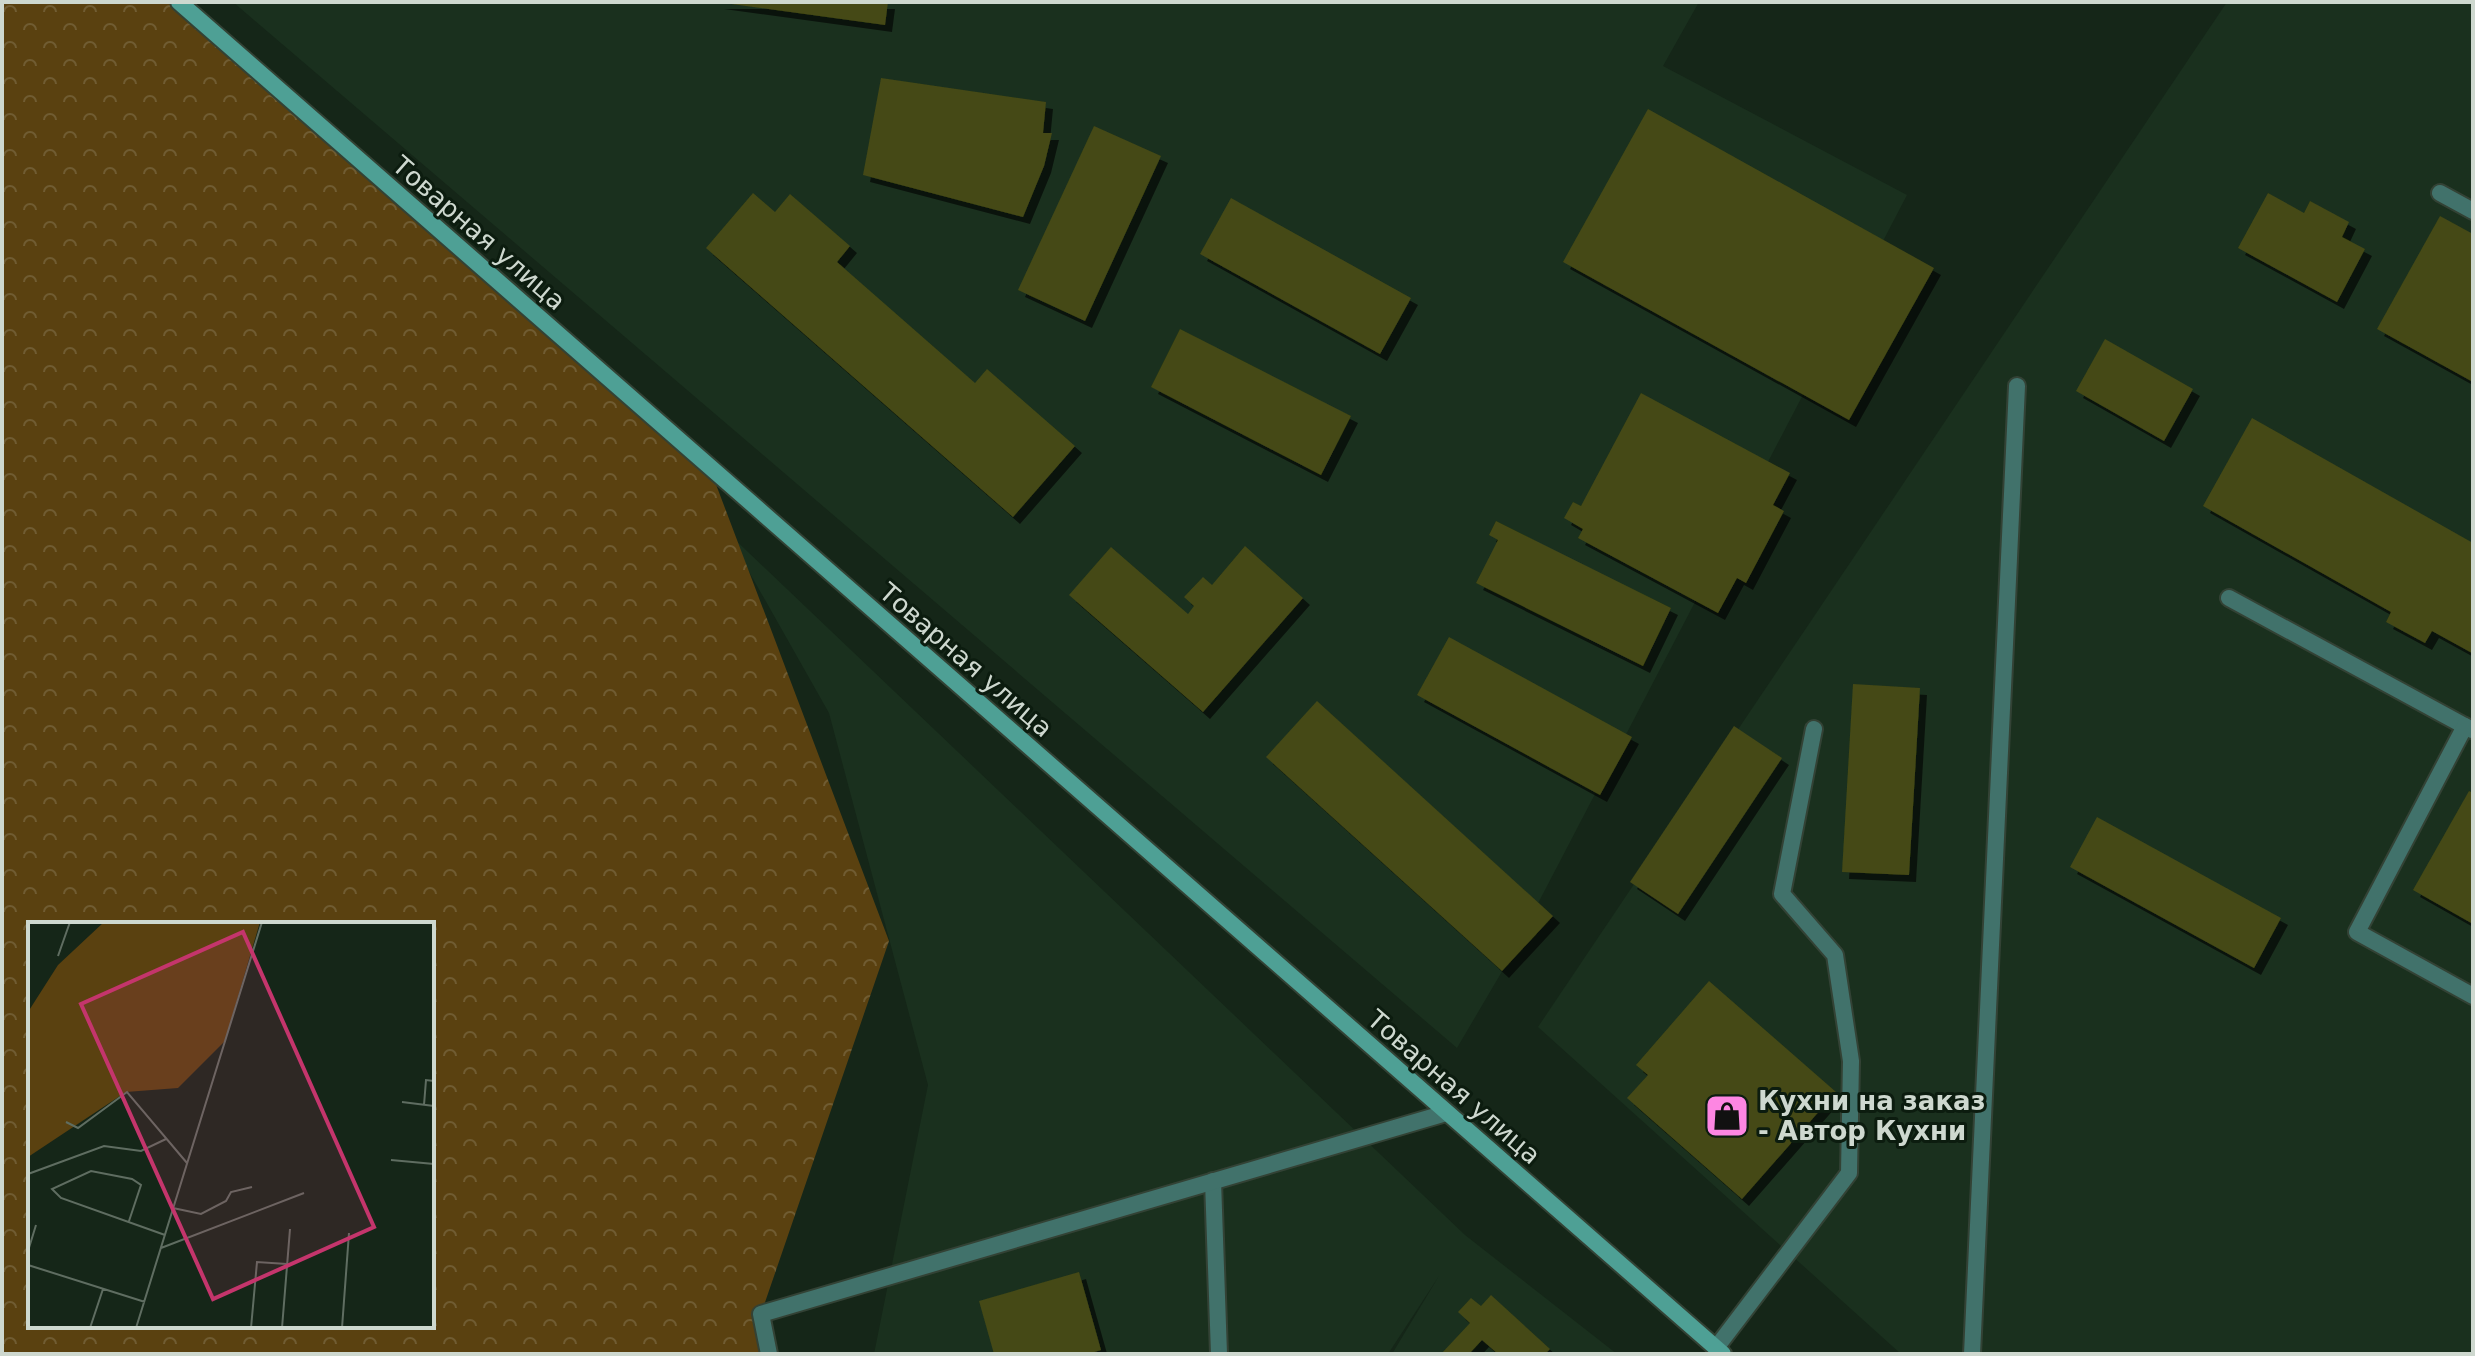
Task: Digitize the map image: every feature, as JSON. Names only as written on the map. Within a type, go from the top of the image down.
[{"type":"street","name":"Товарная улица","points":[[179,2],[1720,1351]]},
{"type":"lane","points":[[2440,193],[2473,211]]},
{"type":"lane","points":[[1972,1354],[2017,386]]},
{"type":"lane","points":[[2229,598],[2469,728],[2357,932],[2473,996]]},
{"type":"lane","points":[[1720,1351],[1849,1173],[1851,1061],[1835,955],[1782,894],[1814,729]]},
{"type":"lane","points":[[769,1354],[761,1314],[1446,1113]]},
{"type":"lane","points":[[1213,1181],[1219,1354]]},
{"type":"shaded area","points":[[233,2],[1699,2],[1663,66],[1907,195],[1507,963],[1457,1048]]},
{"type":"shaded area","points":[[2227,2],[2473,2],[2473,1354],[1901,1354],[1538,1027]]},
{"type":"shaded area","points":[[726,531],[1465,1235],[1617,1354],[1392,1354],[1439,1276],[1388,1354],[874,1354],[928,1085],[829,713]]},
{"type":"green space","points":[[2,2],[179,2],[709,466],[889,941],[761,1314],[767,1354],[2,1354]]},
{"type":"building","points":[[717,2],[888,2],[885,25]]},
{"type":"building","points":[[881,78],[1046,102],[1043,133],[1052,133],[1044,166],[1023,217],[863,175]]},
{"type":"building","points":[[1648,109],[1934,268],[1849,420],[1563,262]]},
{"type":"building","points":[[1094,126],[1161,156],[1085,321],[1018,290]]},
{"type":"building","points":[[753,193],[775,212],[790,194],[850,246],[837,262],[975,383],[987,369],[1075,446],[1013,517],[706,248]]},
{"type":"building","points":[[2268,193],[2304,213],[2310,201],[2349,222],[2342,237],[2365,249],[2337,302],[2238,248]]},
{"type":"building","points":[[1231,198],[1411,298],[1380,354],[1200,254]]},
{"type":"building","points":[[2440,216],[2473,234],[2473,382],[2377,329]]},
{"type":"building","points":[[1180,329],[1351,416],[1321,475],[1151,387]]},
{"type":"building","points":[[2105,339],[2193,389],[2164,441],[2076,391]]},
{"type":"building","points":[[1641,393],[1790,473],[1773,505],[1784,511],[1746,583],[1737,578],[1718,613],[1578,538],[1583,529],[1564,518],[1573,502],[1581,506]]},
{"type":"building","points":[[2252,418],[2473,543],[2472,653],[2432,631],[2425,643],[2386,622],[2391,612],[2203,506]]},
{"type":"building","points":[[1496,521],[1671,608],[1643,666],[1476,583],[1498,540],[1489,535]]},
{"type":"building","points":[[1245,546],[1303,598],[1203,712],[1069,595],[1111,547],[1188,614],[1194,606],[1184,597],[1203,577],[1212,585]]},
{"type":"building","points":[[1449,637],[1632,737],[1600,795],[1417,695]]},
{"type":"building","points":[[1853,684],[1920,688],[1909,875],[1842,872]]},
{"type":"building","points":[[1317,701],[1553,916],[1502,971],[1266,757]]},
{"type":"building","points":[[1734,726],[1782,758],[1678,914],[1630,882]]},
{"type":"building","points":[[2469,791],[2473,793],[2473,924],[2413,890]]},
{"type":"building","points":[[2097,817],[2281,918],[2254,968],[2070,867]]},
{"type":"building","points":[[1709,981],[1836,1092],[1742,1199],[1627,1098],[1648,1075],[1636,1065]]},
{"type":"building","points":[[1079,1272],[1101,1350],[1088,1354],[994,1354],[979,1301]]},
{"type":"building","points":[[1491,1295],[1550,1349],[1545,1354],[1498,1354],[1482,1340],[1469,1354],[1441,1354],[1470,1323],[1458,1312],[1471,1298],[1481,1306]]},
{"type":"place","name":"Кухни на заказ - Автор Кухни","points":[[1727,1116]]}]
